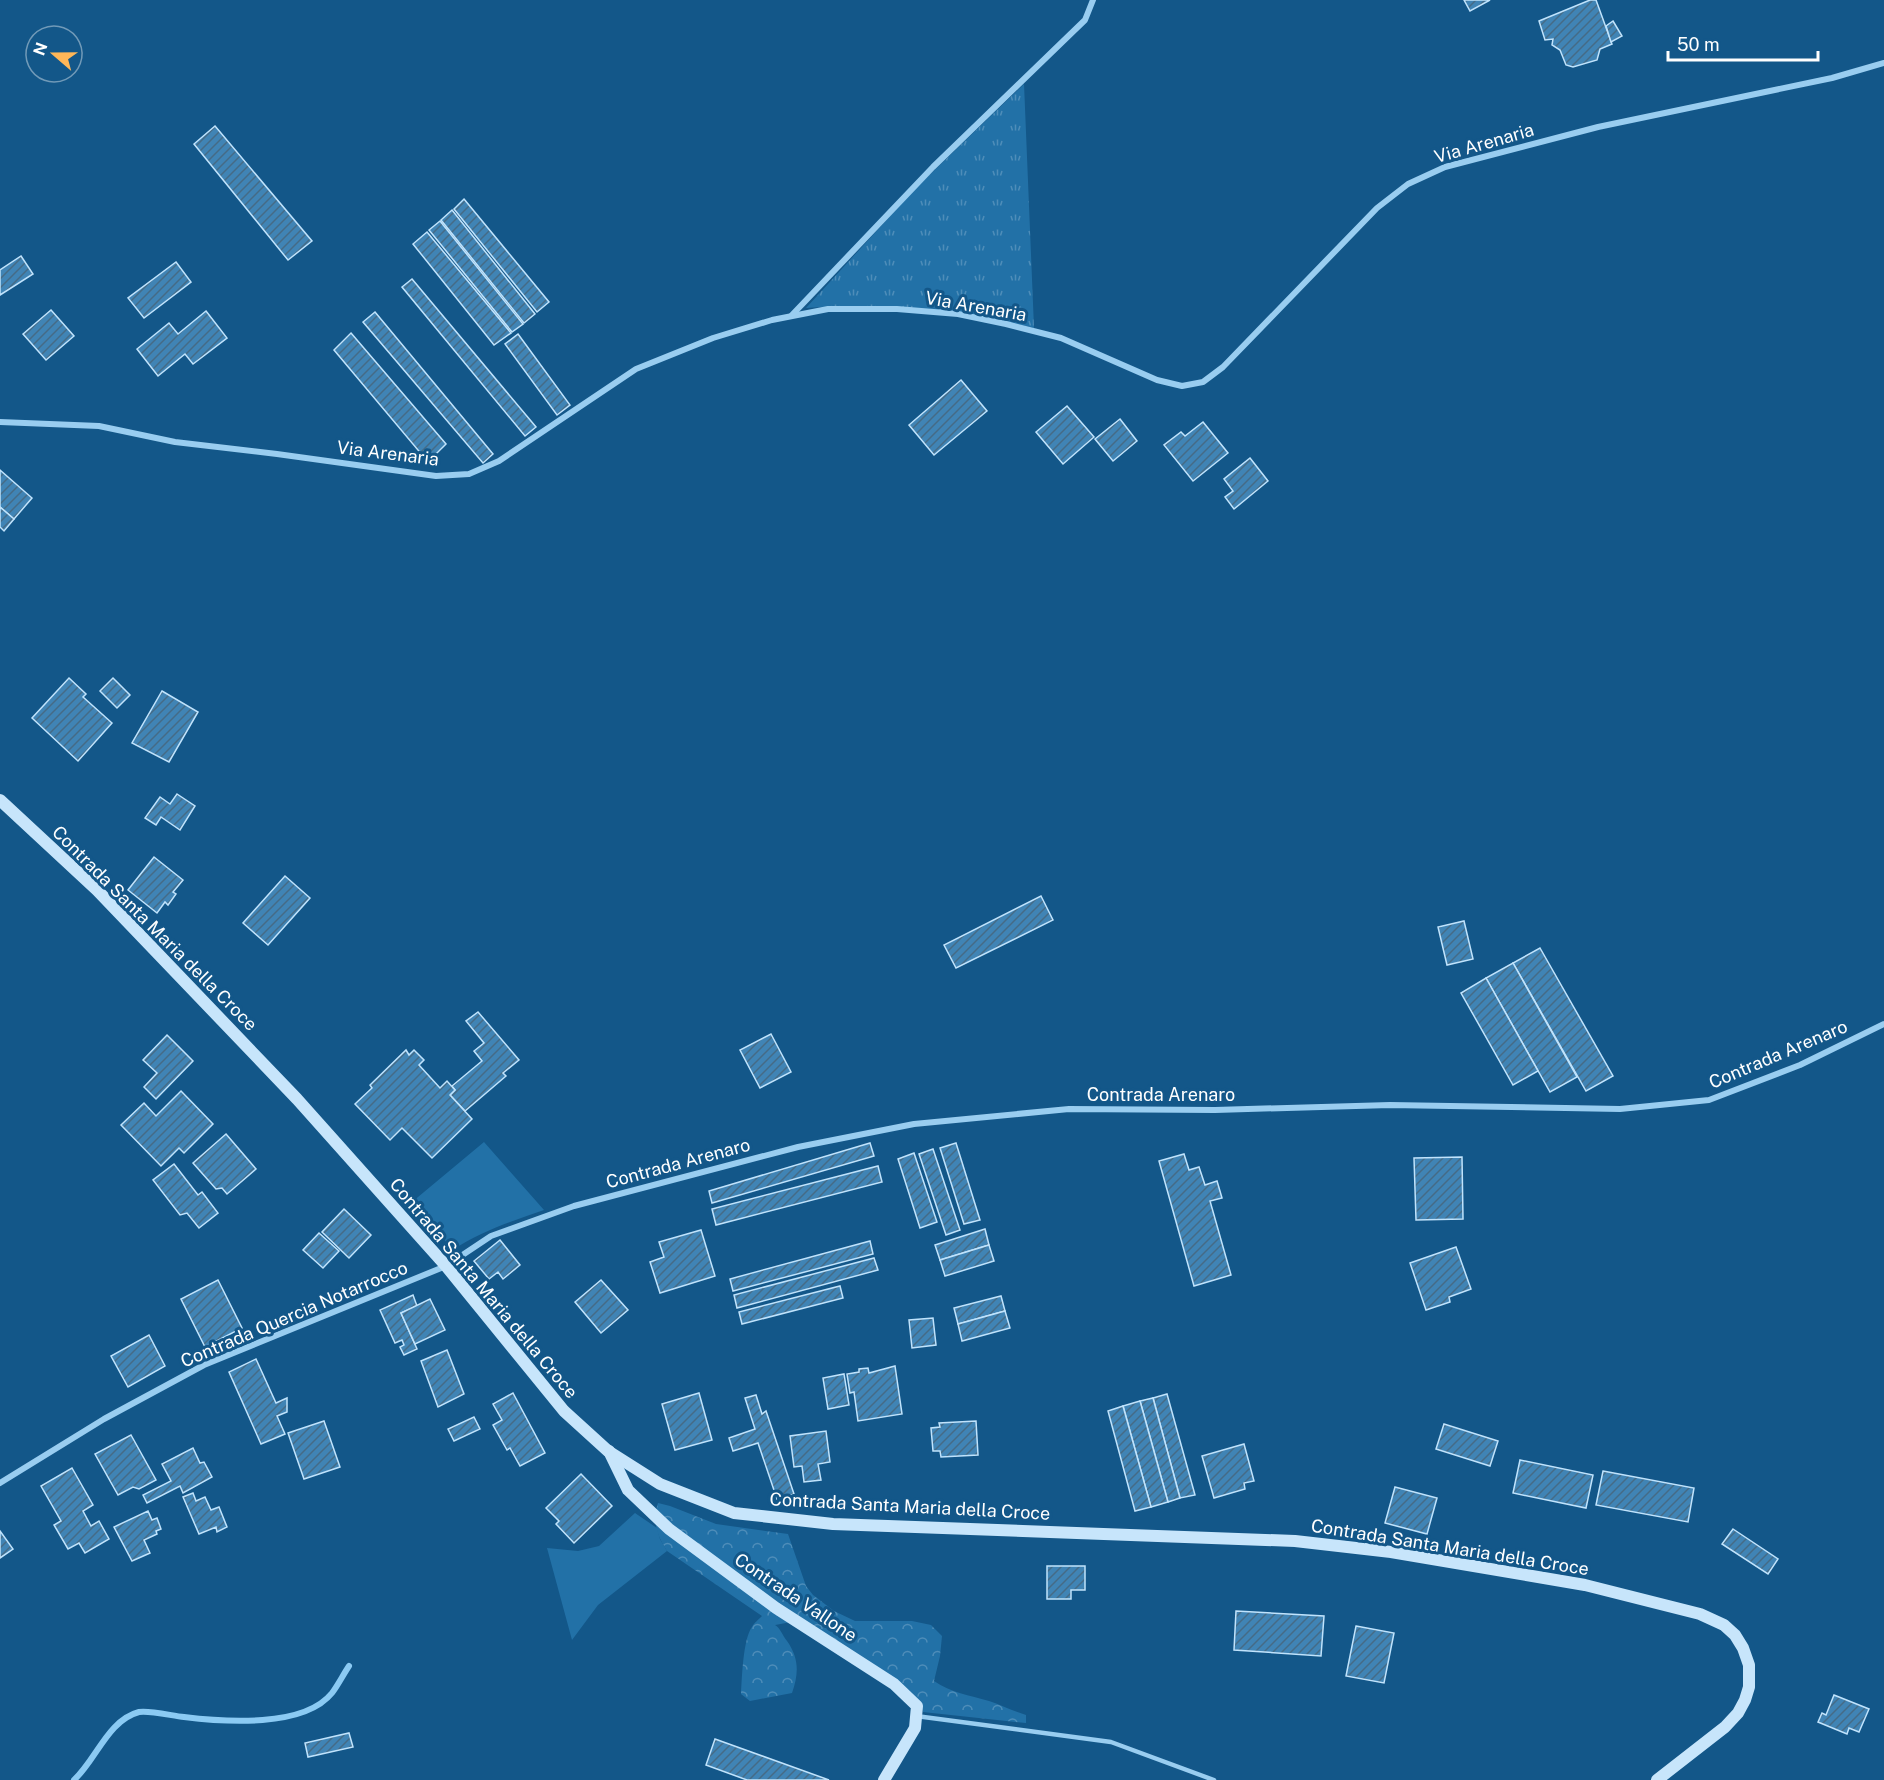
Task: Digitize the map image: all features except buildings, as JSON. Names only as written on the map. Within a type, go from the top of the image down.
[{"type":"main road","name":"Contrada Santa Maria della Croce","points":[[0,800],[97,890],[297,1099],[446,1266],[564,1411],[608,1451],[660,1484],[734,1513],[832,1524],[1294,1541],[1391,1552],[1585,1585],[1700,1614],[1724,1625],[1735,1635],[1749,1665],[1749,1687],[1738,1713],[1657,1780]]},
{"type":"main road","name":"Contrada Vallone","points":[[608,1451],[628,1490],[669,1529],[776,1608],[894,1684],[917,1706],[916,1716]]},
{"type":"main road","points":[[884,1780],[915,1728],[916,1716]]},
{"type":"street","points":[[792,316],[933,167],[1085,20],[1093,0]]},
{"type":"street","name":"Via Arenaria","points":[[0,422],[99,426],[175,442],[436,476],[469,474],[499,461],[636,369],[713,338],[772,320],[828,309],[897,309],[958,314],[1061,338],[1157,380],[1182,386],[1203,382],[1222,367],[1377,208],[1408,184],[1445,167],[1598,127],[1832,78],[1884,63]]},
{"type":"street","name":"Contrada Arenaro","points":[[446,1266],[490,1236],[574,1206],[798,1147],[914,1124],[1068,1109],[1215,1110],[1390,1105],[1620,1109],[1709,1100],[1800,1065],[1884,1024]]},
{"type":"street","name":"Contrada Quercia Notarrocco","points":[[0,1483],[104,1419],[204,1365],[446,1266]]},
{"type":"lane","points":[[916,1716],[1111,1742],[1214,1780]]},
{"type":"green space","points":[[1024,84],[1034,328],[969,313],[837,306],[806,308],[916,188]]},
{"type":"green space","points":[[484,1142],[544,1210],[486,1232],[453,1250],[412,1202]]},
{"type":"green space","points":[[658,1503],[716,1524],[788,1534],[806,1586],[813,1595],[834,1611],[855,1621],[912,1621],[931,1625],[942,1636],[934,1681],[954,1691],[1026,1715],[1026,1723],[923,1712],[921,1703],[802,1620],[775,1625],[791,1647],[796,1660],[797,1672],[792,1693],[750,1701],[741,1694],[745,1649],[749,1633],[762,1616],[667,1551],[656,1528],[655,1516]]},
{"type":"green space","points":[[635,1513],[657,1528],[667,1551],[598,1605],[572,1640],[547,1548],[578,1551],[599,1546]]},
{"type":"waterway","points":[[74,1780],[111,1732],[128,1716],[139,1712],[155,1712],[184,1717],[241,1721],[283,1717],[303,1712],[319,1704],[332,1693],[349,1666]]}]
